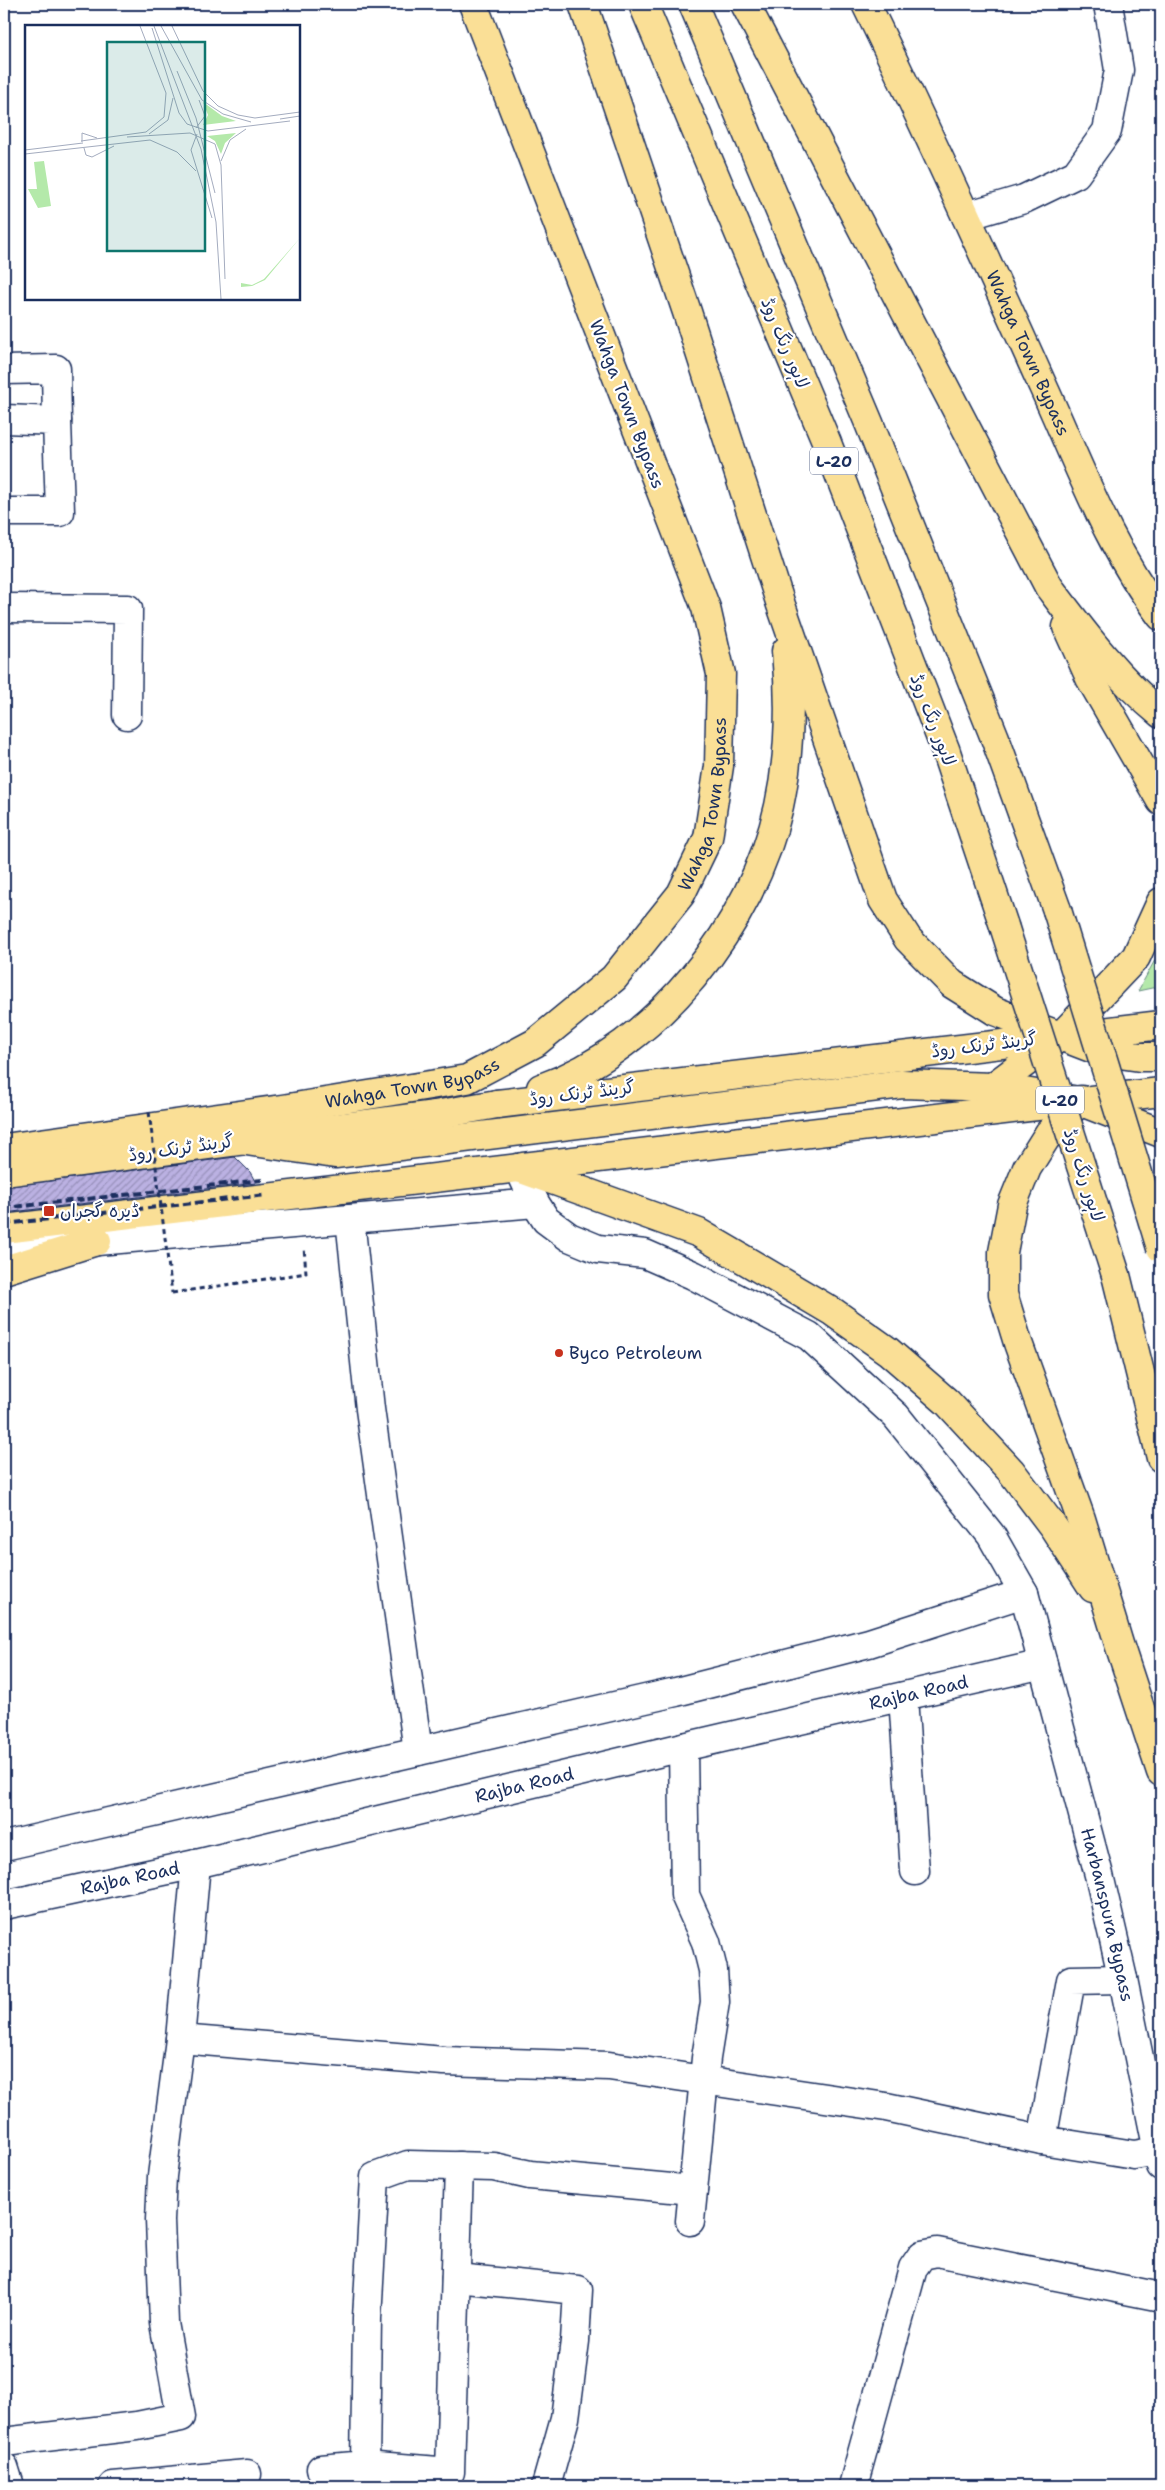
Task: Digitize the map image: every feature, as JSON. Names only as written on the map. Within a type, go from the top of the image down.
[{"type":"main road","name":"Wahga Town Bypass","points":[[4,1148],[282,1109],[467,1079],[535,1043],[614,978],[681,894],[708,838],[719,766],[721,674],[706,608],[473,4]]},
{"type":"main road","points":[[583,4],[690,322],[781,605],[883,900],[903,931],[952,984],[995,1010],[1099,1051],[1154,1053]]},
{"type":"main road","name":"لاہور رنگ روڈ","points":[[642,4],[827,442],[945,749],[1116,1275],[1161,1458]]},
{"type":"main road","name":"L-20","points":[[693,4],[910,525],[996,738],[1056,910],[1161,1248]]},
{"type":"main road","points":[[745,4],[1049,587],[1090,678],[1161,801]]},
{"type":"main road","name":"Wahga Town Bypass","points":[[866,4],[966,216],[1106,523],[1140,588],[1161,616]]},
{"type":"main road","points":[[1049,587],[1087,638],[1134,692],[1161,714]]},
{"type":"main road","points":[[498,1104],[572,1077],[634,1036],[680,993],[726,933],[759,869],[779,807],[790,729],[788,674],[781,605]]},
{"type":"main road","points":[[944,1116],[994,1087],[1062,1035],[1136,957],[1161,902]]},
{"type":"main road","name":"گرینڈ ٹرنک روڈ","points":[[4,1172],[435,1115],[498,1104],[1161,1024]]},
{"type":"main road","points":[[1154,1053],[1111,1074],[1079,1102],[1049,1133],[1027,1168],[1012,1205],[1003,1252],[1003,1294],[1018,1344],[1081,1519],[1161,1772]]},
{"type":"main road","points":[[435,1115],[467,1079]]},
{"type":"main road","points":[[240,1140],[335,1154],[902,1084],[994,1087],[1079,1102],[1161,1133]]},
{"type":"main road","points":[[4,1229],[944,1116],[1161,1092]]},
{"type":"main road","points":[[518,1168],[699,1233],[833,1312],[888,1351],[947,1402],[1011,1471],[1054,1528],[1110,1615]]},
{"type":"main road","points":[[4,1270],[98,1241]]},
{"type":"street","points":[[966,216],[1024,199],[1076,174],[1107,131],[1119,70],[1108,4]]},
{"type":"street","points":[[4,370],[56,369],[60,512],[4,512]]},
{"type":"street","points":[[4,419],[57,421]]},
{"type":"street","points":[[4,608],[128,609],[127,715]]},
{"type":"street","name":"Harbanspura Bypass","points":[[518,1168],[535,1203],[546,1220],[582,1244],[645,1254],[693,1275],[809,1336],[896,1416],[991,1535],[1024,1593],[1099,1874],[1160,2158]]},
{"type":"street","points":[[4,1253],[98,1241],[535,1203]]},
{"type":"street","points":[[350,1219],[370,1409],[418,1751]]},
{"type":"street","points":[[4,1846],[676,1692],[869,1643],[1024,1593]]},
{"type":"street","name":"Rajba Road","points":[[4,1905],[196,1864],[683,1747],[1043,1664]]},
{"type":"street","points":[[903,1697],[916,1871]]},
{"type":"street","points":[[683,1747],[685,1895],[706,1942],[713,1970],[715,2002],[704,2079],[690,2221]]},
{"type":"street","points":[[4,2442],[138,2426],[182,2417],[164,2323],[160,2220],[162,2176],[180,2039],[196,1864]]},
{"type":"street","points":[[1042,2140],[1071,1980],[1123,1979]]},
{"type":"street","points":[[180,2039],[444,2061],[609,2066],[886,2107],[1042,2140],[1160,2158]]},
{"type":"street","points":[[365,2465],[367,2318],[375,2177],[408,2165],[494,2167],[530,2175],[693,2190]]},
{"type":"street","points":[[321,2469],[365,2465],[450,2472],[459,2166]]},
{"type":"street","points":[[853,2486],[913,2268],[922,2254],[937,2252],[1161,2297]]},
{"type":"street","points":[[456,2278],[578,2290],[575,2342],[565,2418],[546,2486]]},
{"type":"street","points":[[4,2467],[10,2486]]},
{"type":"street","points":[[113,2486],[247,2474]]},
{"type":"path","points":[[149,1112],[172,1294],[306,1273]]},
{"type":"green space","points":[[1161,949],[1161,986],[1138,991]]},
{"type":"building","points":[[235,1157],[250,1172],[256,1183],[4,1213],[4,1187]]},
{"type":"railway","points":[[4,1208],[262,1180]]},
{"type":"railway","points":[[4,1224],[266,1195]]},
{"type":"place","name":"ڈیرہ گجراں","points":[[49,1211]]},
{"type":"place","name":"Byco Petroleum","points":[[559,1353]]}]
